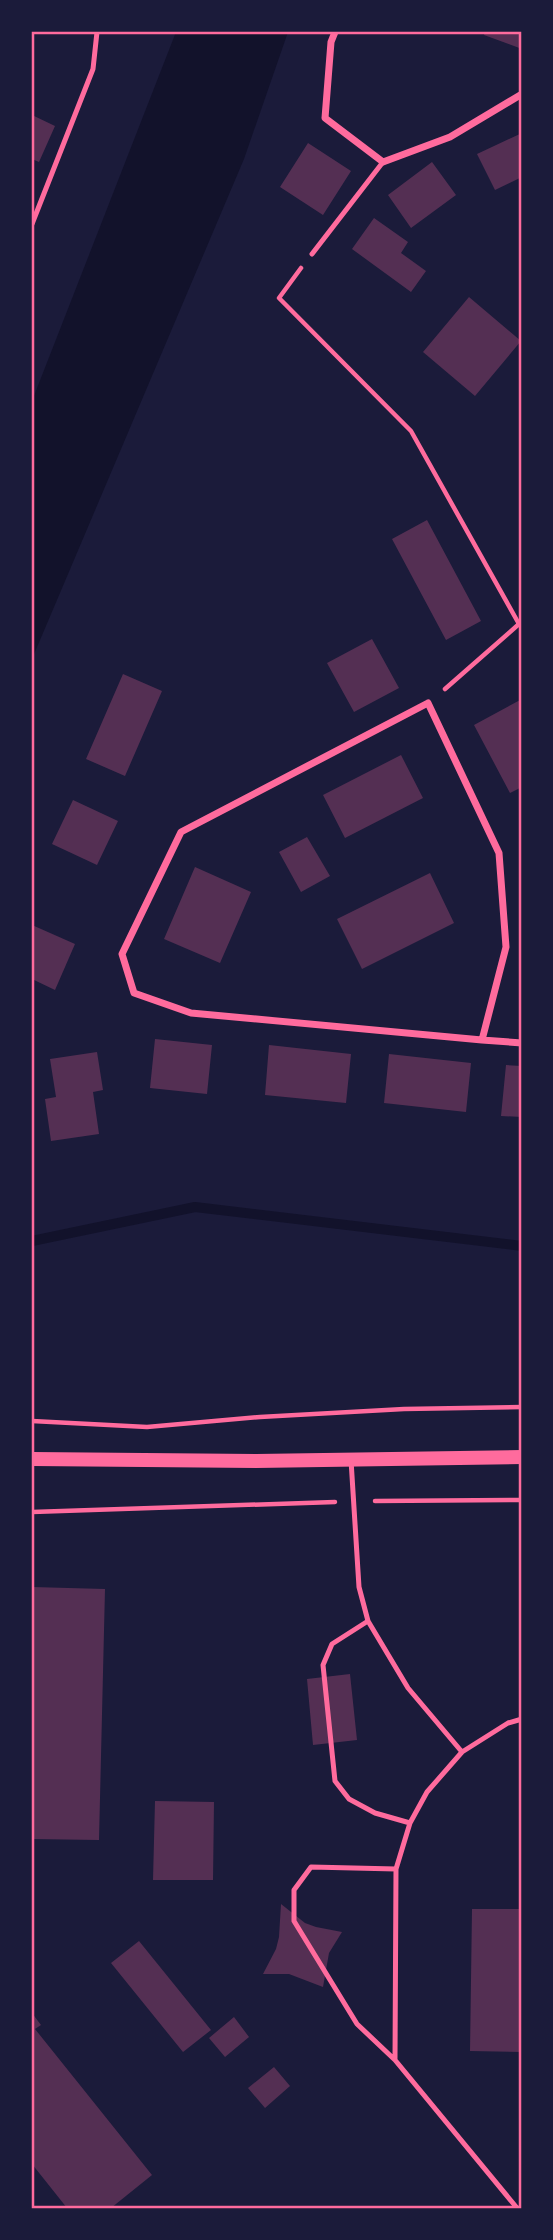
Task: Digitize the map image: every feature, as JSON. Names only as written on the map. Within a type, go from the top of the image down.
[{"type":"main road","points":[[32,1459],[351,1460],[522,1457]]},
{"type":"street","points":[[335,32],[331,43],[326,118],[383,162],[450,137],[522,94]]},
{"type":"street","points":[[482,1040],[506,947],[499,853],[428,703],[181,832],[122,954],[134,993],[191,1013],[482,1040],[522,1043]]},
{"type":"lane","points":[[32,224],[93,69],[97,32]]},
{"type":"lane","points":[[312,254],[383,162]]},
{"type":"lane","points":[[351,1460],[359,1587],[368,1621],[408,1688],[462,1752]]},
{"type":"lane","points":[[368,1621],[332,1644],[323,1665],[335,1780],[349,1799],[375,1813],[410,1822]]},
{"type":"lane","points":[[395,2060],[396,1870],[410,1822],[427,1792],[462,1752],[508,1723],[522,1719]]},
{"type":"lane","points":[[396,1870],[311,1867],[294,1890],[294,1921],[357,2024],[395,2060],[517,2208]]},
{"type":"path","points":[[312,254],[279,298],[411,431],[519,624],[428,703]]},
{"type":"path","points":[[32,1421],[147,1427],[404,1409],[522,1407]]},
{"type":"path","points":[[32,1512],[352,1501],[522,1500]]},
{"type":"shaded area","points":[[176,32],[288,32],[244,159],[32,659],[32,401]]},
{"type":"building","points":[[485,32],[522,32],[522,49],[484,35]]},
{"type":"building","points":[[32,115],[55,126],[39,162],[32,159]]},
{"type":"building","points":[[522,133],[522,177],[495,190],[477,154]]},
{"type":"building","points":[[308,143],[351,171],[323,215],[280,187]]},
{"type":"building","points":[[432,162],[456,195],[411,228],[388,195]]},
{"type":"building","points":[[374,218],[408,242],[401,253],[426,271],[411,292],[352,249]]},
{"type":"building","points":[[469,297],[521,341],[475,396],[423,352]]},
{"type":"building","points":[[427,520],[481,621],[446,640],[392,539]]},
{"type":"building","points":[[372,639],[399,688],[354,712],[327,663]]},
{"type":"building","points":[[123,674],[162,691],[125,776],[86,759]]},
{"type":"building","points":[[522,699],[522,787],[510,793],[474,725]]},
{"type":"building","points":[[401,755],[423,798],[345,838],[323,795]]},
{"type":"building","points":[[73,800],[118,821],[97,865],[52,844]]},
{"type":"building","points":[[307,837],[330,876],[301,892],[279,852]]},
{"type":"building","points":[[195,867],[251,892],[220,963],[164,939]]},
{"type":"building","points":[[430,873],[454,923],[362,969],[337,919]]},
{"type":"building","points":[[32,925],[75,944],[55,990],[32,979]]},
{"type":"building","points":[[155,1039],[212,1045],[207,1094],[150,1088]]},
{"type":"building","points":[[269,1045],[351,1054],[346,1103],[265,1095]]},
{"type":"building","points":[[97,1052],[103,1090],[93,1092],[99,1134],[51,1141],[45,1099],[56,1097],[50,1059]]},
{"type":"building","points":[[389,1054],[471,1063],[466,1112],[384,1103]]},
{"type":"building","points":[[506,1065],[522,1066],[522,1117],[501,1116]]},
{"type":"building","points":[[32,1587],[105,1589],[99,1840],[32,1839]]},
{"type":"building","points":[[350,1674],[357,1740],[313,1745],[307,1679]]},
{"type":"building","points":[[155,1801],[214,1802],[213,1880],[153,1880]]},
{"type":"building","points":[[281,1904],[305,1923],[342,1932],[329,1953],[323,1987],[289,1974],[263,1974],[276,1949]]},
{"type":"building","points":[[472,1909],[522,1909],[522,2052],[470,2051]]},
{"type":"building","points":[[139,1941],[211,2030],[183,2052],[111,1963]]},
{"type":"building","points":[[32,2013],[41,2025],[35,2029],[152,2175],[111,2208],[67,2208],[32,2164]]},
{"type":"building","points":[[234,2017],[249,2037],[225,2057],[209,2038]]},
{"type":"building","points":[[274,2067],[290,2086],[265,2108],[248,2088]]},
{"type":"waterway","points":[[32,1241],[195,1207],[522,1246]]}]
